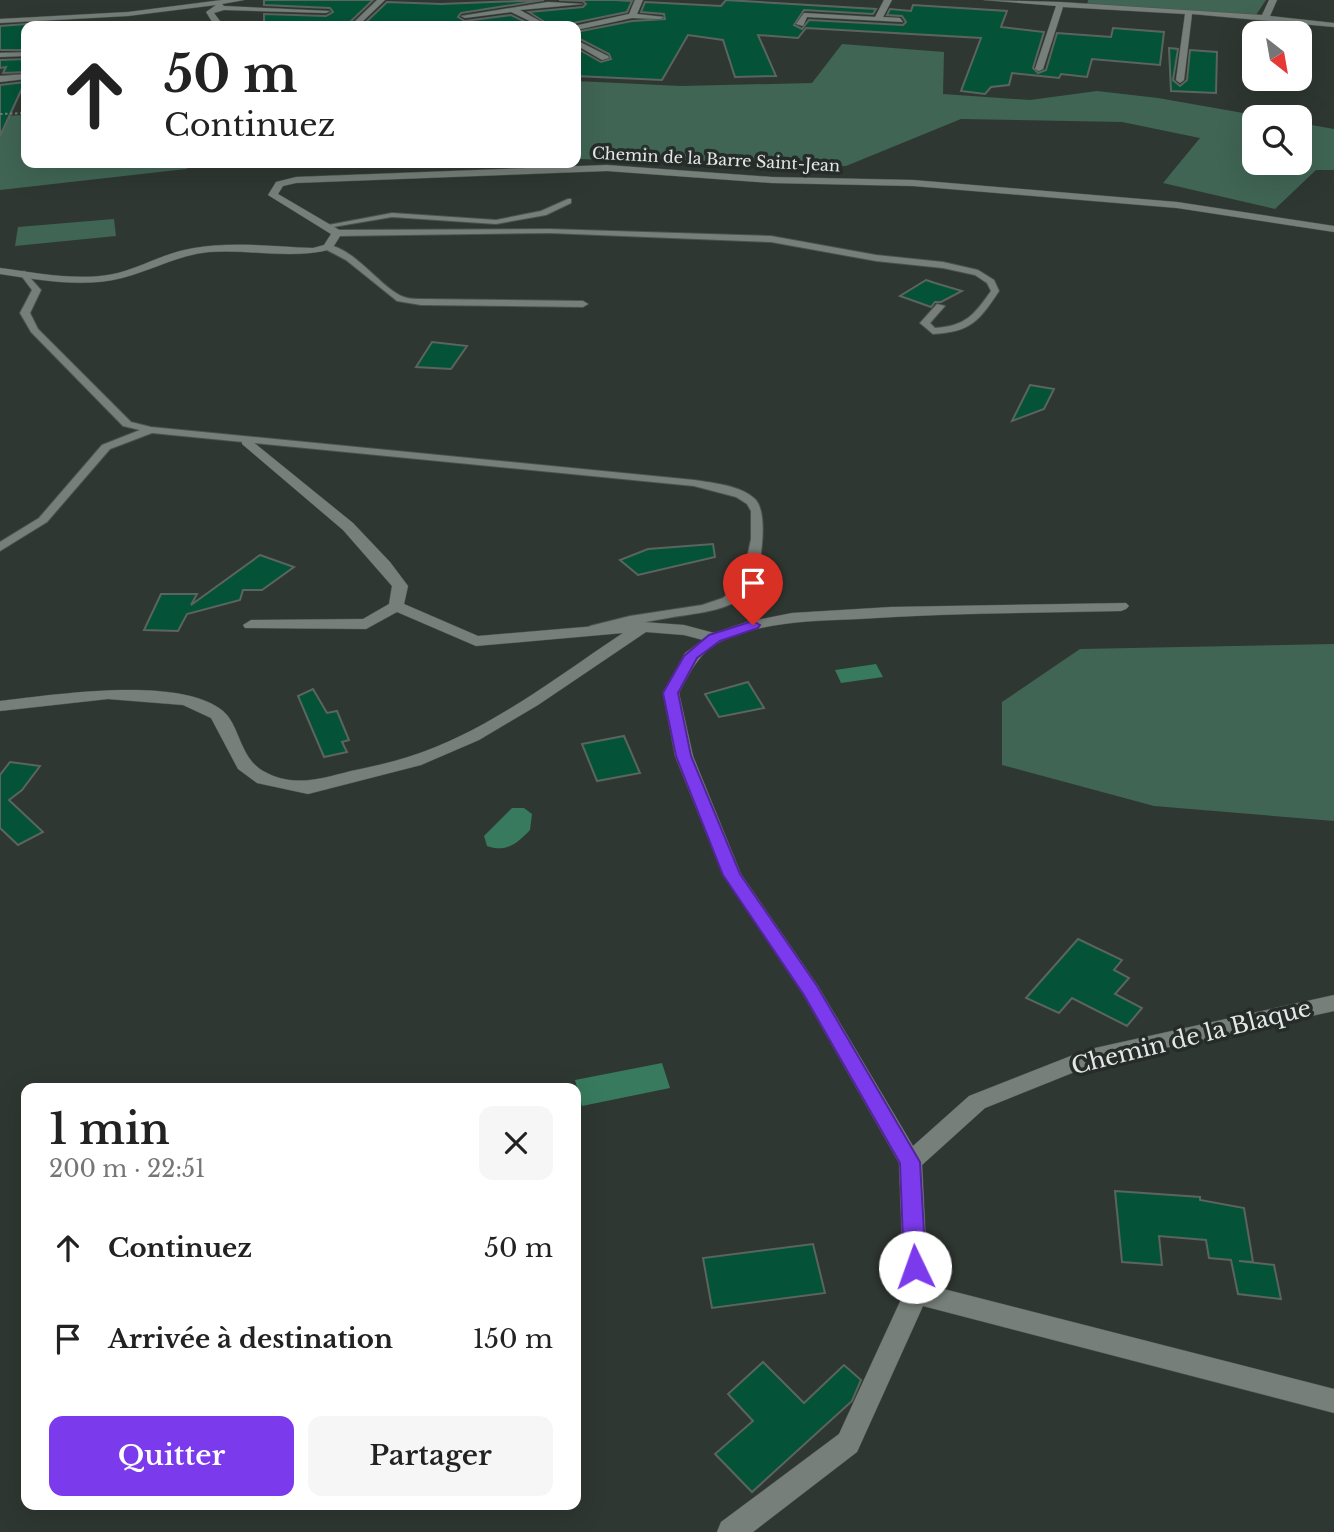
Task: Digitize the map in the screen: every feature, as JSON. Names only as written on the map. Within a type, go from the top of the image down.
[{"type":"street","points":[[126,21],[127,0]]},
{"type":"street","points":[[156,12],[176,17],[210,12],[219,6],[240,0]]},
{"type":"street","points":[[359,21],[382,0]]},
{"type":"street","points":[[495,0],[535,21]]},
{"type":"street","points":[[632,16],[639,0]]},
{"type":"street","points":[[878,19],[888,0]]},
{"type":"street","points":[[988,0],[1080,3],[1334,24]]},
{"type":"street","points":[[1265,18],[1273,0]]},
{"type":"street","points":[[465,16],[579,4]]},
{"type":"street","points":[[1039,69],[1060,4]]},
{"type":"street","points":[[0,21],[128,15],[219,6],[326,12]]},
{"type":"street","points":[[210,12],[216,21]]},
{"type":"street","points":[[1180,80],[1189,12]]},
{"type":"street","points":[[800,24],[804,15],[900,20]]},
{"type":"street","points":[[581,27],[632,16],[660,17]]},
{"type":"street","points":[[581,46],[606,58]]},
{"type":"street","points":[[0,55],[21,54]]},
{"type":"street","points":[[0,79],[21,77]]},
{"type":"street","name":"Chemin de la Barre Saint-Jean","points":[[337,233],[273,195],[279,184],[296,180],[607,168],[772,180],[913,183],[1163,203],[1334,229]]},
{"type":"street","points":[[0,271],[112,277],[188,252],[313,251],[328,247],[337,233]]},
{"type":"street","points":[[247,441],[348,526],[383,561],[400,586],[396,606],[366,624],[251,625]]},
{"type":"street","points":[[396,606],[476,641],[643,626],[715,638]]},
{"type":"street","points":[[730,1532],[848,1443],[916,1293],[910,1162],[811,990],[732,875],[684,756],[671,693],[691,656],[715,638],[753,625],[792,618],[1016,607],[1121,606]]},
{"type":"street","points":[[0,706],[108,694],[186,700],[218,715],[244,765],[263,779],[308,788],[415,761],[473,736],[532,701],[643,626]]},
{"type":"street","name":"Chemin de la Blaque","points":[[910,1162],[977,1102],[1094,1056],[1334,1003]]},
{"type":"street","points":[[916,1293],[1334,1401]]},
{"type":"lane","points":[[325,226],[392,215],[496,222],[543,213],[568,201]]},
{"type":"lane","points":[[337,233],[561,231],[771,239],[876,258],[943,265],[978,273],[991,282],[995,291],[976,317],[959,330],[933,331],[925,323],[940,306]]},
{"type":"lane","points":[[328,247],[349,258],[400,299],[421,302],[583,304]]},
{"type":"lane","points":[[24,274],[37,290],[25,313],[34,330],[127,424],[151,430],[247,441],[694,483],[732,489],[752,499],[760,513],[748,583],[727,601],[592,630]]},
{"type":"lane","points":[[0,547],[43,520],[106,447],[151,430]]},
{"type":"path","points":[[0,114],[21,113]]},
{"type":"shaded area","points":[[1088,0],[1266,0],[1256,15],[1087,5]]},
{"type":"shaded area","points":[[842,44],[944,52],[943,94],[1030,100],[1097,91],[1158,98],[1242,113],[1242,175],[1311,175],[1275,209],[1163,183],[1200,138],[1122,122],[961,119],[846,166],[581,159],[581,81],[681,86],[812,83]]},
{"type":"shaded area","points":[[21,115],[21,168],[188,168],[0,190],[0,116]]},
{"type":"shaded area","points":[[1312,125],[1334,129],[1334,170],[1316,170],[1312,174]]},
{"type":"shaded area","points":[[114,219],[116,236],[15,246],[18,227]]},
{"type":"shaded area","points":[[1334,644],[1334,821],[1154,806],[1002,765],[1002,702],[1080,649]]},
{"type":"shaded area","points":[[876,664],[883,677],[841,683],[835,670]]},
{"type":"shaded area","points":[[512,808],[524,808],[532,814],[530,830],[511,846],[487,846],[484,836]]},
{"type":"shaded area","points":[[662,1063],[670,1088],[582,1106],[581,1083],[576,1083],[575,1080]]},
{"type":"building","points":[[264,0],[373,0],[351,21],[264,21],[264,14],[326,16],[333,12],[330,8],[264,5]]},
{"type":"building","points":[[544,0],[461,13],[458,17],[465,21],[367,21],[387,2],[441,4]]},
{"type":"building","points":[[559,0],[632,1],[627,12],[581,21],[543,21],[529,12],[583,7],[586,4],[583,1]]},
{"type":"building","points":[[726,0],[876,9],[873,14],[804,10],[794,25],[802,29],[809,20],[903,25],[906,22],[902,16],[887,15],[890,9],[911,11],[913,5],[1007,11],[1001,27],[1044,32],[1033,68],[1038,73],[1046,70],[1057,33],[1111,37],[1113,28],[1164,32],[1160,65],[1092,59],[1087,77],[1061,74],[1059,78],[1012,73],[1009,85],[991,87],[985,94],[961,91],[981,38],[806,28],[798,38],[758,35],[776,76],[735,77],[723,40],[688,35],[662,80],[581,76],[581,51],[601,62],[611,59],[609,54],[581,40],[581,31],[632,21],[665,19],[664,14],[641,12],[645,2],[721,6]]},
{"type":"building","points":[[511,15],[524,21],[465,21]]},
{"type":"building","points":[[21,24],[21,50],[0,50],[0,26]]},
{"type":"building","points":[[1169,48],[1178,49],[1173,80],[1180,86],[1187,80],[1190,50],[1217,52],[1216,93],[1171,91]]},
{"type":"building","points":[[21,59],[21,72],[3,73],[6,67],[0,68],[0,60]]},
{"type":"building","points":[[21,82],[21,91],[0,136],[0,85]]},
{"type":"building","points":[[926,280],[962,291],[941,302],[935,302],[931,307],[900,296]]},
{"type":"building","points":[[432,342],[467,346],[451,369],[416,367]]},
{"type":"building","points":[[1030,385],[1054,389],[1044,409],[1012,421]]},
{"type":"building","points":[[713,544],[715,557],[638,575],[620,560],[648,549]]},
{"type":"building","points":[[260,555],[294,567],[262,590],[243,590],[240,600],[187,614],[178,631],[144,630],[161,594],[197,594],[191,605]]},
{"type":"building","points":[[748,682],[764,708],[719,717],[705,694]]},
{"type":"building","points":[[313,689],[327,713],[337,711],[349,740],[342,742],[347,752],[324,757],[298,696]]},
{"type":"building","points":[[624,736],[640,773],[597,781],[582,744]]},
{"type":"building","points":[[10,762],[40,766],[22,790],[9,800],[43,832],[18,845],[0,828],[0,775]]},
{"type":"building","points":[[1078,939],[1122,960],[1114,970],[1129,978],[1115,994],[1142,1008],[1127,1026],[1072,998],[1059,1013],[1026,998]]},
{"type":"building","points":[[1115,1191],[1200,1197],[1200,1200],[1244,1208],[1253,1262],[1239,1261],[1274,1265],[1281,1299],[1238,1294],[1231,1260],[1209,1258],[1206,1240],[1159,1236],[1162,1265],[1122,1262]]},
{"type":"building","points":[[813,1244],[825,1293],[712,1308],[703,1258]]},
{"type":"building","points":[[763,1362],[804,1403],[844,1365],[861,1380],[852,1401],[752,1492],[715,1454],[753,1421],[728,1394]]},
{"type":"route","points":[[753,625],[715,638],[691,656],[671,693],[684,756],[732,875],[811,990],[910,1162],[915,1267]]}]
